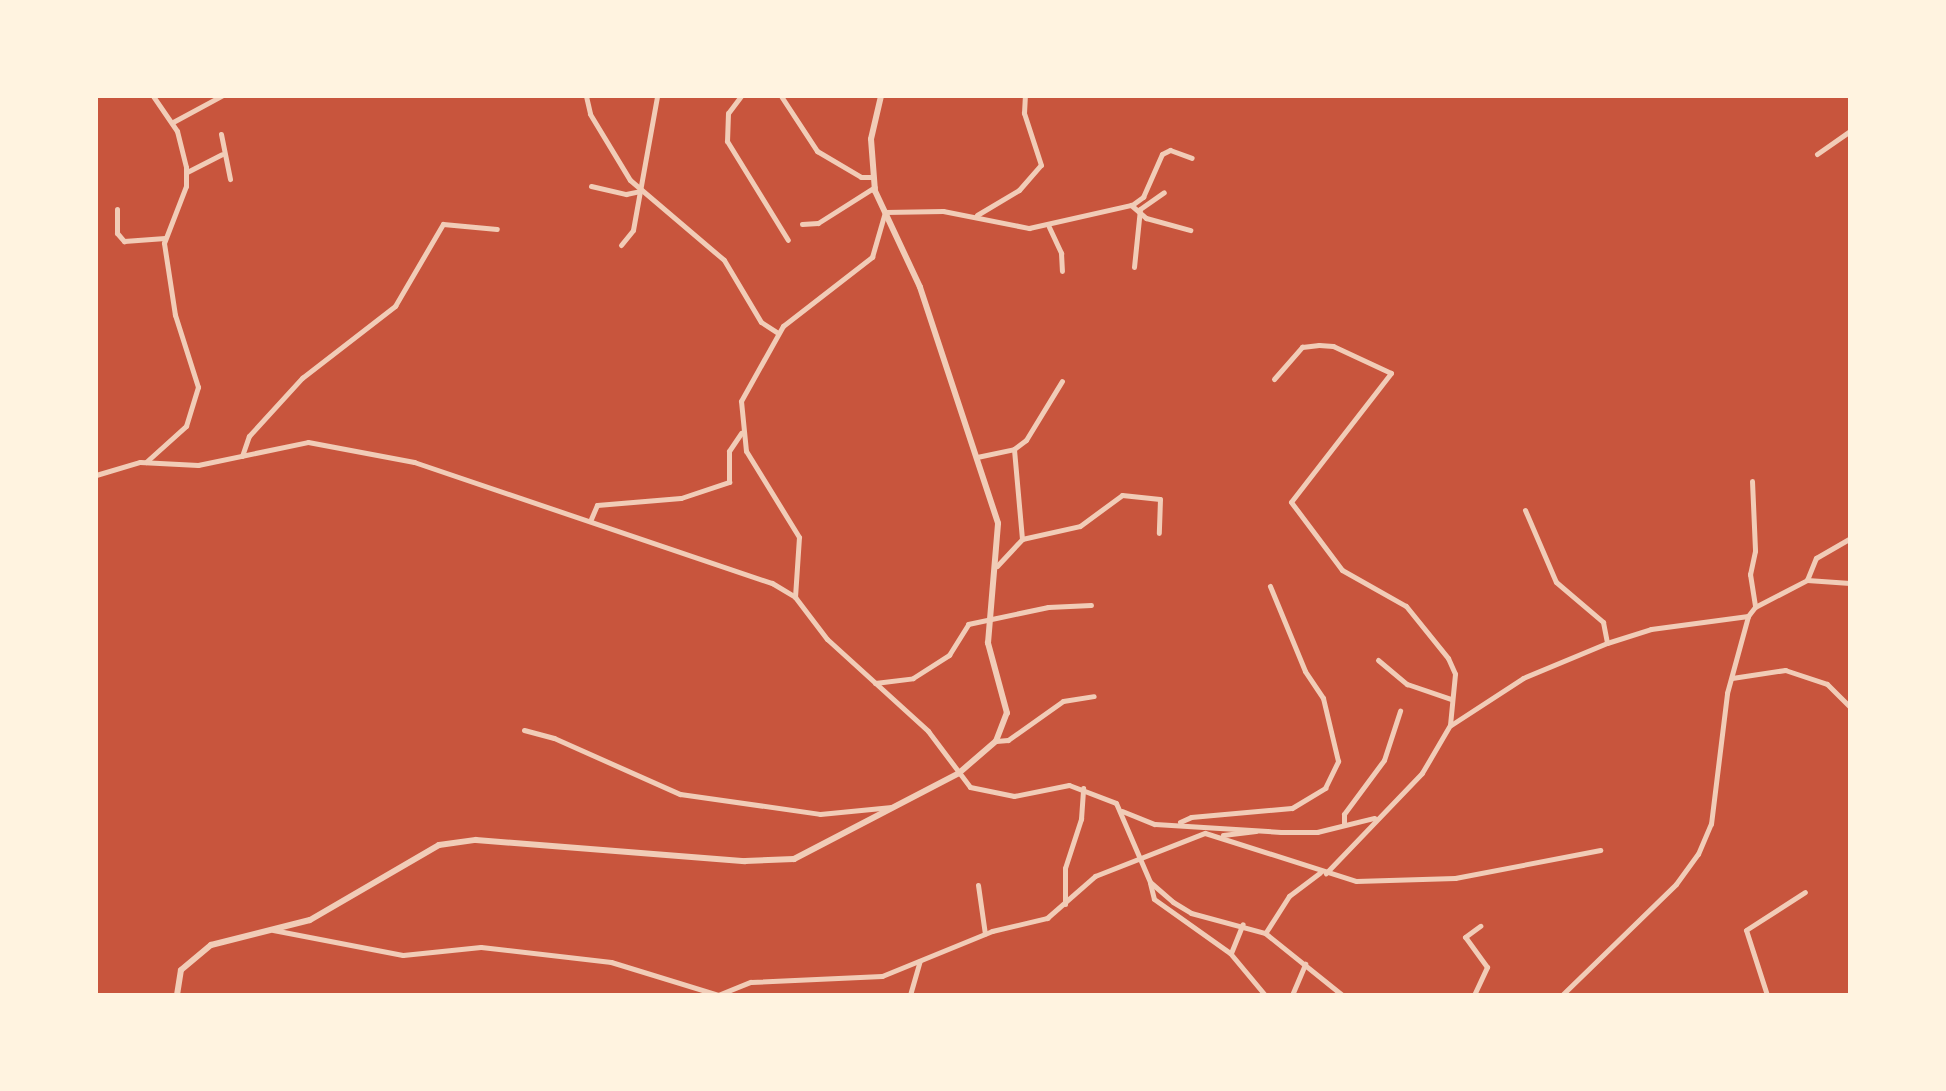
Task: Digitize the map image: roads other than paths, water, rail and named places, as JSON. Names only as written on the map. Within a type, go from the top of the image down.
[{"type":"street","points":[[146,463],[186,426],[197,398],[197,376],[175,315],[165,238],[187,172],[173,122],[153,96]]},
{"type":"street","points":[[173,122],[221,96]]},
{"type":"street","points":[[586,96],[590,114],[612,154],[641,190],[724,260],[761,322],[778,333]]},
{"type":"street","points":[[621,245],[633,230],[641,190],[644,145],[657,96]]},
{"type":"street","points":[[741,96],[728,113],[727,141],[788,240]]},
{"type":"street","points":[[781,96],[817,151],[861,177],[872,177]]},
{"type":"street","points":[[177,995],[176,978],[200,951],[321,914],[404,861],[450,842],[784,861],[815,852],[959,773],[996,741],[1007,713],[990,655],[988,619],[997,566],[998,523],[920,287],[872,177],[871,139],[881,96]]},
{"type":"street","points":[[976,215],[1019,190],[1041,165],[1024,113],[1025,96]]},
{"type":"street","points":[[1817,154],[1850,131]]},
{"type":"street","points":[[221,134],[222,154],[230,179]]},
{"type":"street","points":[[885,212],[919,209],[976,215],[1029,228],[1049,227],[1131,205],[1143,197],[1162,154],[1170,150],[1192,158]]},
{"type":"street","points":[[187,172],[222,154]]},
{"type":"street","points":[[591,186],[626,194],[641,190]]},
{"type":"street","points":[[802,224],[818,223],[875,187]]},
{"type":"street","points":[[1134,267],[1140,209],[1164,192]]},
{"type":"street","points":[[1131,205],[1140,209],[1146,218],[1190,230]]},
{"type":"street","points":[[117,209],[117,233],[124,241],[165,238]]},
{"type":"street","points":[[795,597],[799,537],[769,492],[741,433],[744,389],[778,333],[814,297],[869,262],[885,212]]},
{"type":"street","points":[[242,456],[249,436],[302,378],[395,306],[443,224],[497,229]]},
{"type":"street","points":[[1049,227],[1061,253],[1062,271]]},
{"type":"street","points":[[1274,379],[1302,347],[1319,345],[1333,346],[1391,373],[1291,502],[1342,570],[1398,600],[1448,658],[1455,674],[1450,725]]},
{"type":"street","points":[[977,457],[1014,449],[1026,440],[1062,381]]},
{"type":"street","points":[[591,519],[597,505],[681,498],[729,482],[729,451],[741,433]]},
{"type":"street","points":[[96,475],[146,463],[198,465],[308,442],[414,462],[591,519],[772,583],[795,597],[827,639],[928,731],[959,773],[980,792],[1014,796],[1069,785],[1083,788],[1122,811],[1155,824],[1180,822],[1317,832],[1344,823],[1375,818]]},
{"type":"street","points":[[1014,449],[1022,539]]},
{"type":"street","points":[[1752,481],[1755,551],[1750,574],[1755,607]]},
{"type":"street","points":[[997,566],[1022,539],[1080,526],[1122,495],[1160,499],[1159,533]]},
{"type":"street","points":[[1525,510],[1556,582],[1603,622],[1607,643]]},
{"type":"street","points":[[1807,580],[1816,558],[1850,538]]},
{"type":"street","points":[[1562,995],[1676,884],[1698,854],[1717,790],[1732,678],[1748,616],[1755,607],[1807,580],[1850,583]]},
{"type":"street","points":[[1180,822],[1191,817],[1292,808],[1325,788],[1338,761],[1323,698],[1305,671],[1270,586]]},
{"type":"street","points":[[875,683],[913,678],[949,655],[968,624],[1091,605]]},
{"type":"street","points":[[1265,933],[1289,896],[1330,867],[1422,773],[1450,725],[1523,678],[1607,643],[1651,629],[1748,616]]},
{"type":"street","points":[[1378,660],[1407,684],[1451,699]]},
{"type":"street","points":[[1732,678],[1785,670],[1827,684],[1850,707]]},
{"type":"street","points":[[996,741],[1008,740],[1063,701],[1094,696]]},
{"type":"street","points":[[1344,823],[1344,814],[1384,760],[1400,711]]},
{"type":"street","points":[[524,730],[554,738],[680,794],[820,814],[899,806]]},
{"type":"street","points":[[1065,904],[1065,868],[1081,819],[1083,788]]},
{"type":"street","points":[[1122,811],[1154,899],[1230,953],[1265,995]]},
{"type":"street","points":[[266,930],[403,955],[489,947],[611,962],[718,995],[751,982],[882,976],[985,934],[1031,925],[1065,904],[1095,876],[1142,861],[1185,840],[1218,835],[1250,835],[1257,830]]},
{"type":"street","points":[[1218,835],[1323,873],[1356,881],[1455,878],[1600,850]]},
{"type":"street","points":[[1150,882],[1191,913],[1243,924],[1265,933],[1342,995]]},
{"type":"street","points":[[978,885],[985,934]]},
{"type":"street","points":[[1767,995],[1746,930],[1805,892]]},
{"type":"street","points":[[1230,953],[1243,924]]},
{"type":"street","points":[[1474,995],[1487,967],[1465,937],[1480,926]]},
{"type":"street","points":[[910,995],[920,960]]},
{"type":"street","points":[[1292,995],[1305,964]]}]
